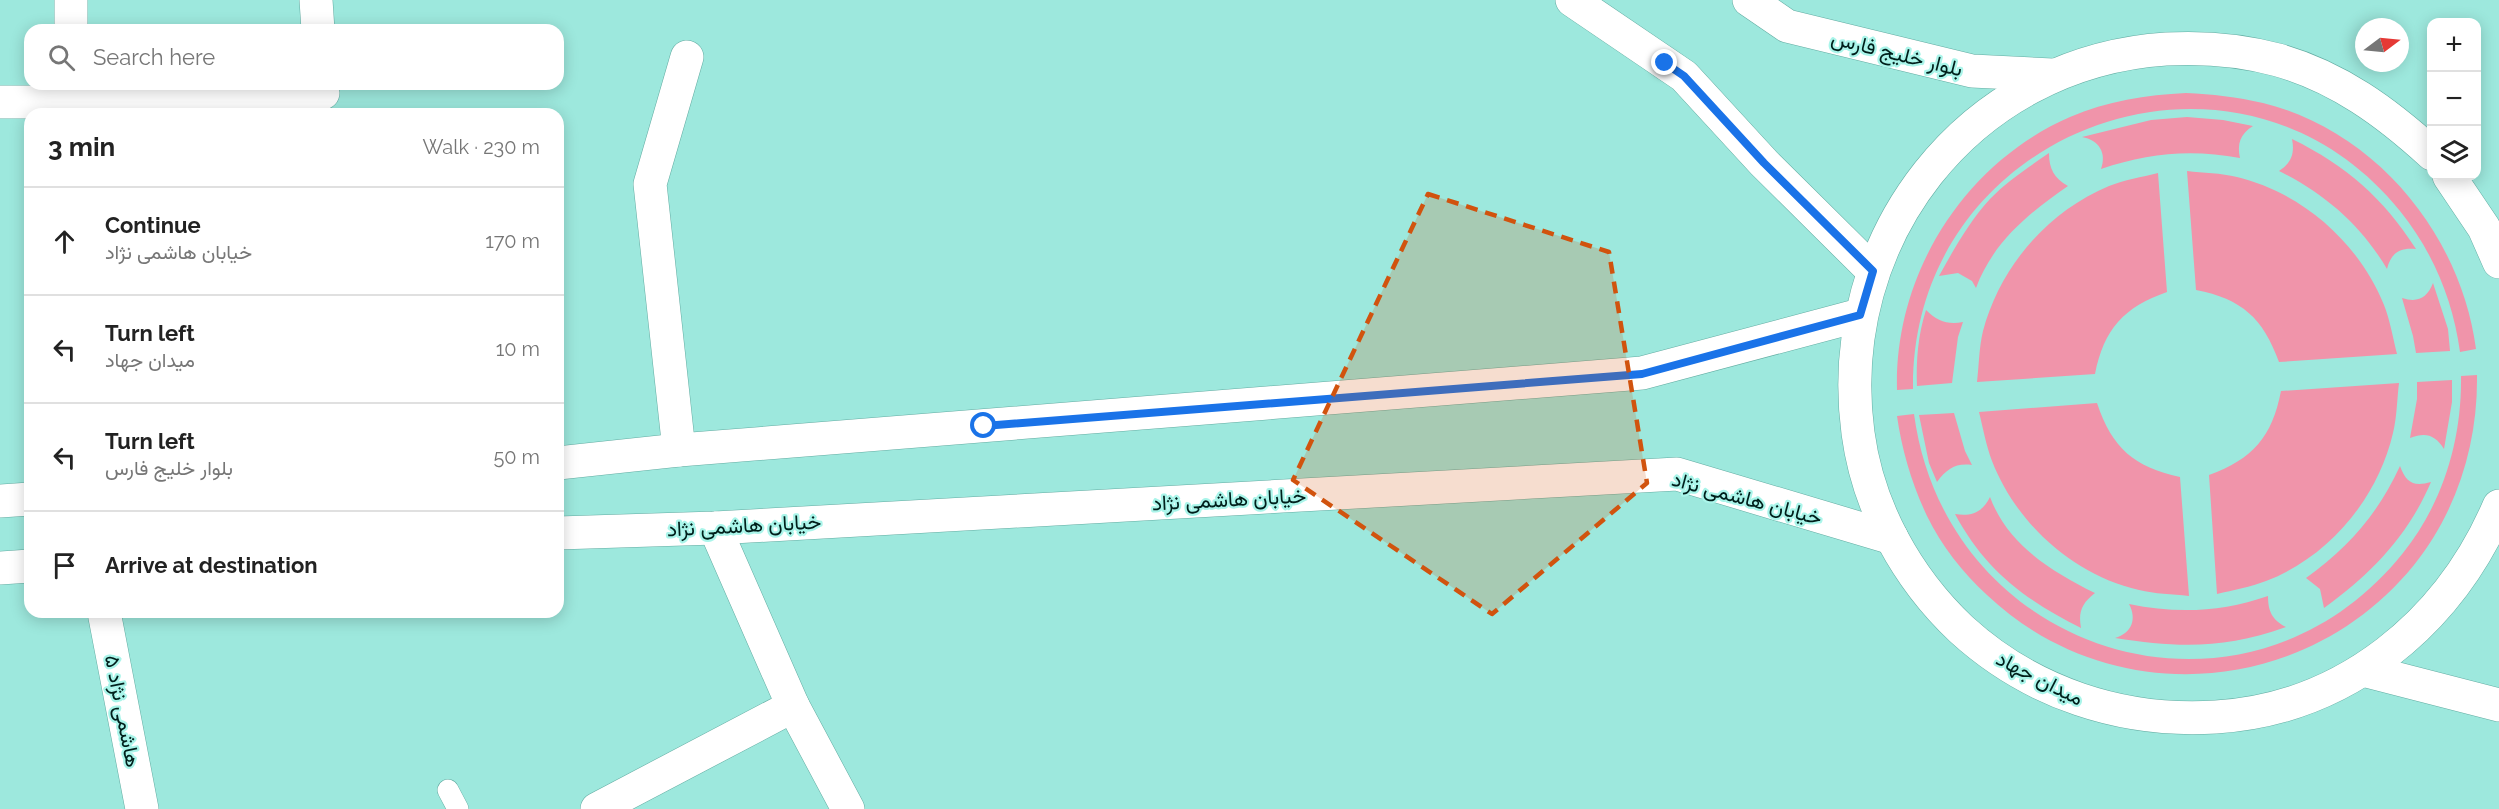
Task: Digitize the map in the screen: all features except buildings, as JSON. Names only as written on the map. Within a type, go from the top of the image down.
[{"type":"street","points":[[71,0],[71,24]]},
{"type":"street","points":[[316,0],[318,24]]},
{"type":"street","points":[[1572,0],[1684,76],[1764,163],[1873,271]]},
{"type":"street","name":"بلوار خلیج فارس","points":[[1749,0],[1787,26],[1972,71],[2053,75]]},
{"type":"street","name":"میدان جهاد","points":[[2427,149],[2398,123],[2370,103],[2320,75],[2277,60],[2232,50],[2186,48],[2141,51],[2097,60],[2053,75],[2013,97],[1976,123],[1942,154],[1914,190],[1890,229],[1873,271],[1860,315],[1854,361],[1854,407],[1859,441],[1873,496],[1892,538],[1916,577],[1945,613],[1978,644],[2015,670],[2056,691],[2099,707],[2144,716],[2190,719],[2235,716],[2279,706],[2323,691],[2363,670],[2400,643],[2434,612],[2462,576],[2486,537],[2499,506]]},
{"type":"street","points":[[679,450],[650,184],[687,57]]},
{"type":"street","points":[[0,102],[71,93],[323,97]]},
{"type":"street","points":[[2452,180],[2484,228],[2499,262]]},
{"type":"street","points":[[564,462],[679,450],[1642,374],[1860,315]]},
{"type":"street","name":"خیابان هاشمی نژاد","points":[[564,533],[715,528],[1677,474],[1892,538]]},
{"type":"street","points":[[0,501],[24,499]]},
{"type":"street","points":[[715,528],[793,706],[848,809]]},
{"type":"street","points":[[0,568],[24,566]]},
{"type":"street","name":"هاشمی نژاد ۵","points":[[105,618],[142,809]]},
{"type":"street","points":[[2363,670],[2499,705]]},
{"type":"street","points":[[597,809],[793,706]]},
{"type":"lane","points":[[448,790],[458,809]]},
{"type":"highlighted area","points":[[1428,194],[1609,252],[1647,483],[1492,614],[1293,480]]},
{"type":"shaded area","points":[[2186,93],[2224,96],[2263,103],[2304,117],[2342,137],[2376,163],[2406,194],[2432,228],[2452,266],[2467,307],[2476,349],[2460,352],[2447,295],[2432,260],[2412,227],[2400,211],[2332,150],[2254,117],[2173,110],[2094,126],[2023,165],[1965,223],[1926,298],[1913,389],[1897,390],[1899,347],[1908,305],[1922,265],[1943,227],[1968,193],[1998,163],[2032,137],[2070,117],[2127,100]]},
{"type":"shaded area","points":[[2187,117],[2223,120],[2253,126],[2240,140],[2240,158],[2187,153],[2170,154],[2136,159],[2101,169],[2103,158],[2100,148],[2093,141],[2082,137],[2151,120]]},
{"type":"shaded area","points":[[2292,139],[2330,160],[2362,185],[2390,214],[2416,249],[2397,252],[2387,269],[2366,238],[2340,212],[2312,190],[2279,171],[2287,165],[2291,158]]},
{"type":"shaded area","points":[[2049,153],[2053,172],[2068,186],[2026,218],[2002,243],[1992,256],[1976,288],[1972,281],[1958,273],[1939,276],[1969,226],[1990,199],[2011,180]]},
{"type":"shaded area","points":[[2187,171],[2231,176],[2261,185],[2306,208],[2326,224],[2344,241],[2373,282],[2390,323],[2397,354],[2279,362],[2266,333],[2249,313],[2226,299],[2196,290]]},
{"type":"shaded area","points":[[2158,173],[2167,292],[2139,305],[2118,322],[2104,344],[2095,374],[1977,382],[1983,331],[1991,307],[2001,285],[2029,244],[2046,226],[2086,197],[2127,180]]},
{"type":"shaded area","points":[[2433,283],[2448,329],[2450,351],[2416,353],[2402,298],[2413,300],[2421,298],[2425,296]]},
{"type":"shaded area","points":[[1926,310],[1943,321],[1963,322],[1958,337],[1952,383],[1917,386],[1918,348]]},
{"type":"shaded area","points":[[2477,375],[2474,426],[2462,476],[2442,522],[2414,565],[2370,609],[2320,642],[2265,663],[2207,673],[2148,672],[2091,658],[2037,633],[1987,595],[1953,558],[1927,516],[1908,467],[1897,416],[1914,414],[1938,498],[1982,566],[2042,617],[2112,648],[2188,659],[2265,648],[2339,613],[2403,553],[2429,513],[2447,470],[2458,424],[2461,376]]},
{"type":"shaded area","points":[[2452,380],[2452,402],[2444,449],[2430,436],[2421,435],[2410,438],[2417,399],[2417,382]]},
{"type":"shaded area","points":[[2399,383],[2394,427],[2386,457],[2363,502],[2347,522],[2330,541],[2289,570],[2248,587],[2217,594],[2209,475],[2238,462],[2258,444],[2272,421],[2281,391]]},
{"type":"shaded area","points":[[2097,403],[2110,432],[2127,453],[2150,468],[2180,477],[2189,596],[2139,590],[2115,583],[2070,559],[2032,525],[2002,484],[1986,443],[1979,412]]},
{"type":"shaded area","points":[[1954,413],[1965,451],[1972,465],[1952,468],[1937,482],[1929,463],[1919,415]]},
{"type":"shaded area","points":[[2400,466],[2411,482],[2420,484],[2431,482],[2422,502],[2387,552],[2357,582],[2324,608],[2320,589],[2306,578],[2335,555],[2372,515]]},
{"type":"shaded area","points":[[1990,497],[2008,529],[2033,555],[2047,566],[2095,593],[2082,608],[2081,628],[2024,594],[2008,582],[1979,552],[1955,514],[1966,515],[1976,512]]},
{"type":"shaded area","points":[[2268,596],[2272,614],[2286,627],[2222,643],[2181,645],[2115,638],[2125,633],[2131,625],[2133,615],[2129,604],[2164,609],[2199,610],[2234,605]]},
{"type":"route","points":[[984,426],[1642,374],[1860,315],[1873,271],[1764,163],[1684,76],[1665,63]]}]
